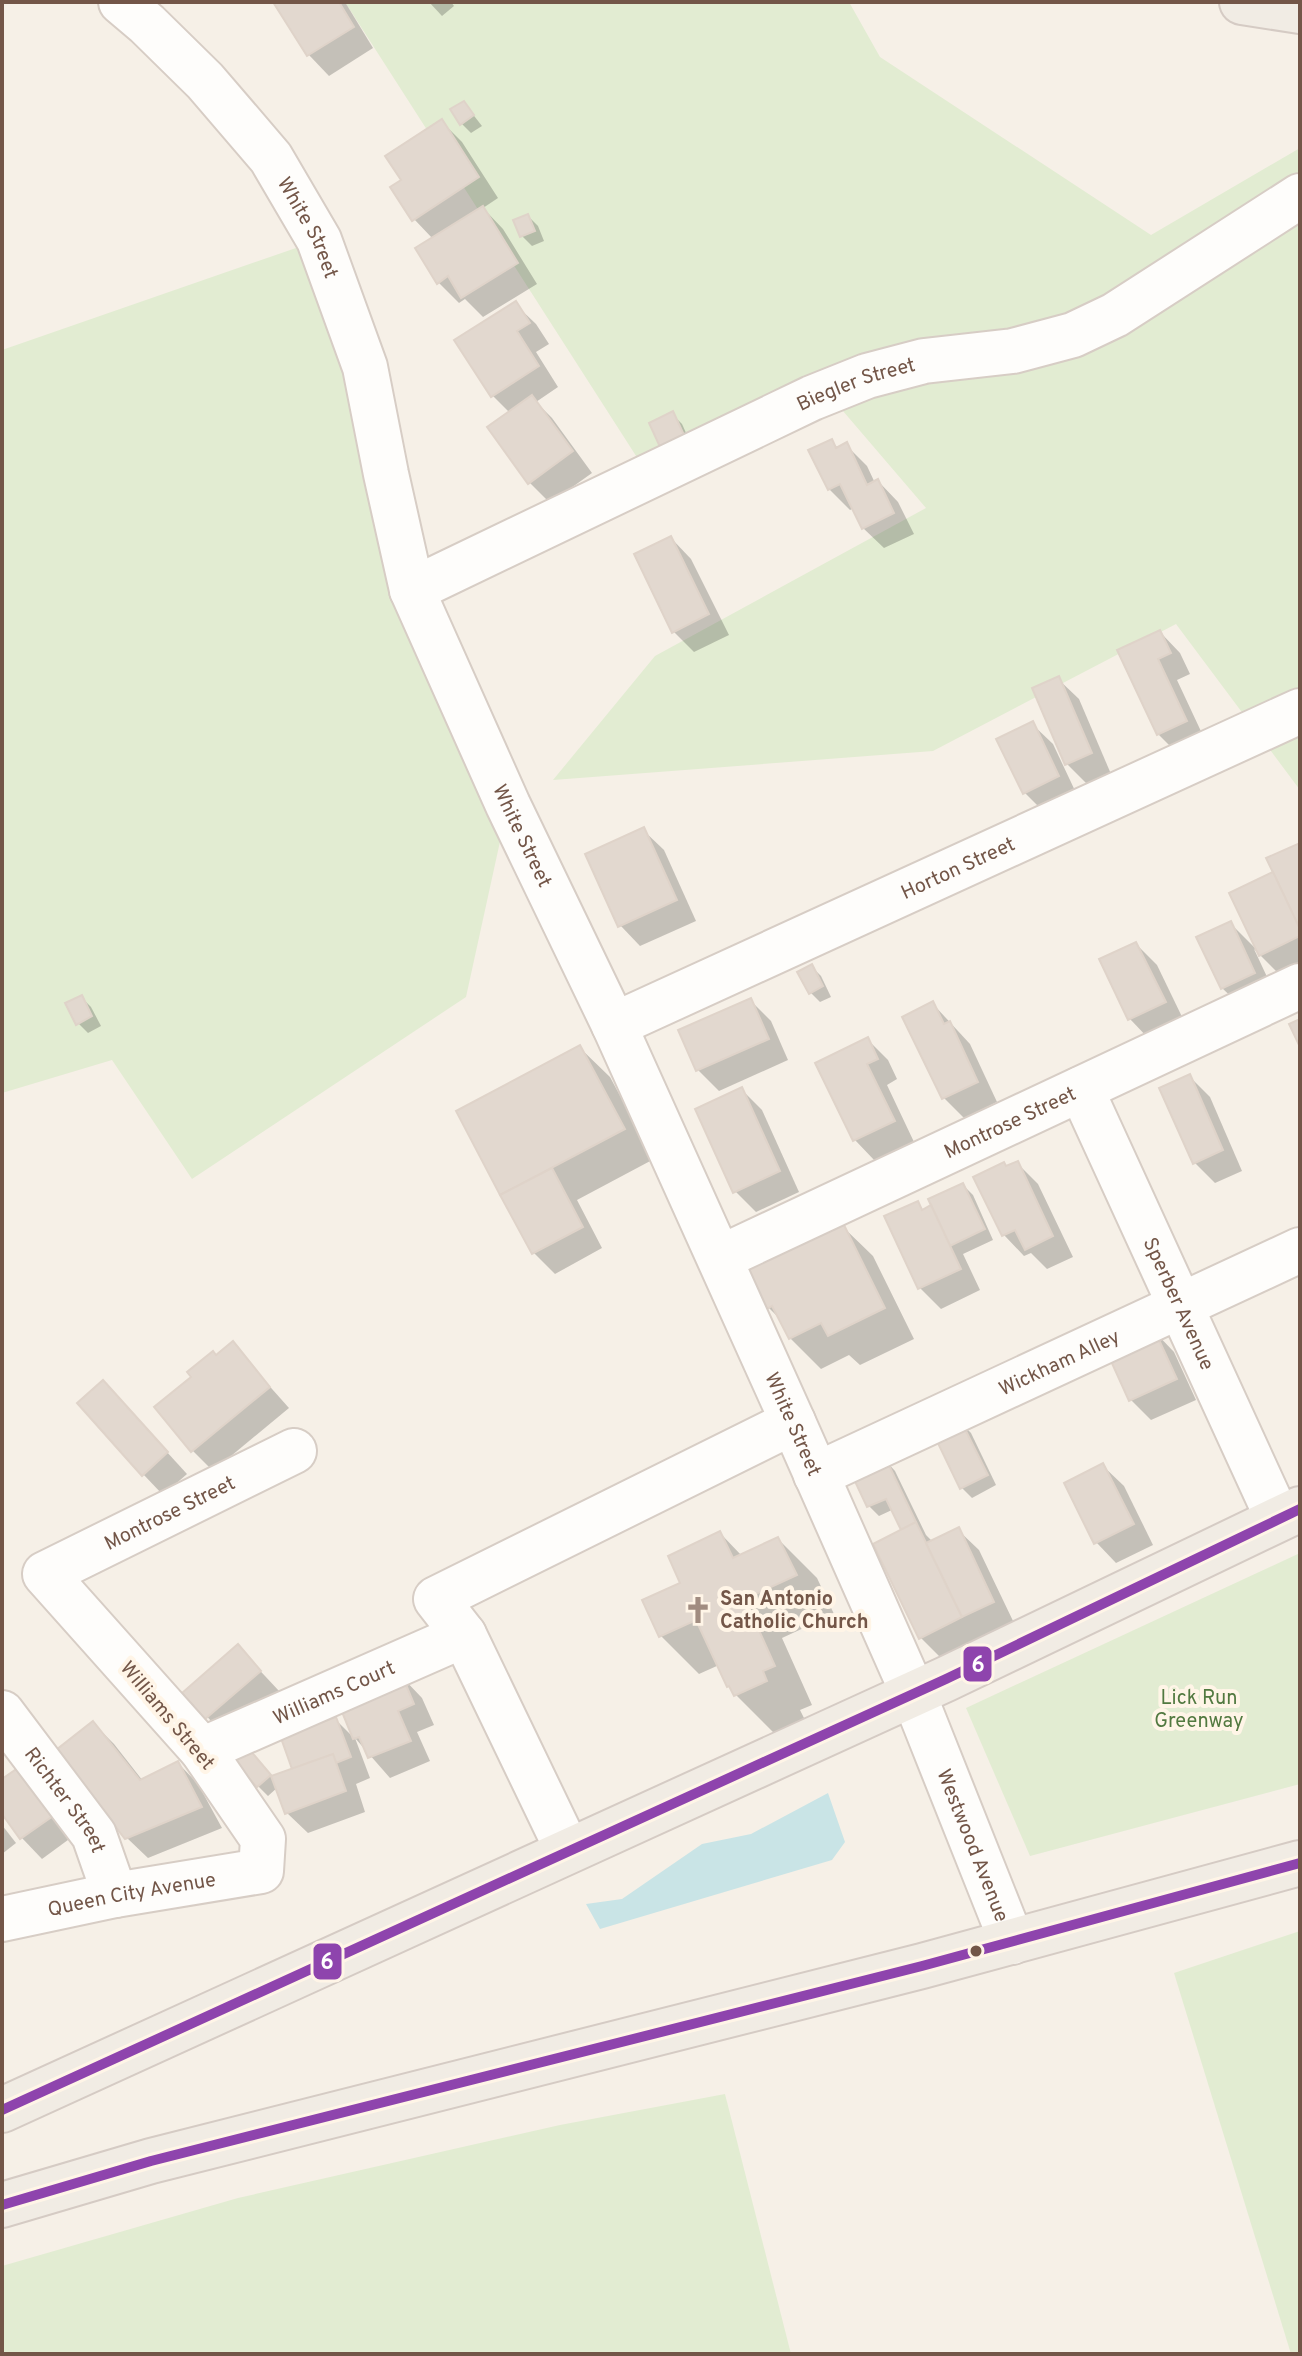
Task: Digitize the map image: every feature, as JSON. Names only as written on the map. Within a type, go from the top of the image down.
[{"type":"main road","points":[[1242,2],[1300,11]]},
{"type":"main road","points":[[2,2110],[913,1693],[1289,1514]]},
{"type":"main road","name":"Westwood Avenue","points":[[1012,1942],[1300,1863]]},
{"type":"main road","points":[[2,2205],[151,2161],[1012,1942]]},
{"type":"street","name":"White Street","points":[[121,2],[205,81],[271,158],[319,240],[365,367],[412,590],[508,805],[614,1025],[720,1258],[913,1693]]},
{"type":"street","name":"Biegler Street","points":[[412,590],[812,398],[867,376],[924,361],[1013,351],[1073,335],[1115,315],[1300,196]]},
{"type":"street","name":"Horton Street","points":[[614,1025],[1300,711]]},
{"type":"street","name":"Montrose Street","points":[[720,1258],[1300,986]]},
{"type":"street","name":"Sperber Avenue","points":[[1081,1089],[1180,1305],[1289,1514]]},
{"type":"street","name":"Wickham Alley","points":[[816,1475],[1300,1250]]},
{"type":"street","points":[[568,1851],[464,1635],[436,1599],[793,1422]]},
{"type":"street","name":"Montrose Street","points":[[45,1574],[294,1451]]},
{"type":"street","name":"Williams Street","points":[[45,1574],[202,1750],[263,1839],[261,1871]]},
{"type":"street","name":"Williams Court","points":[[202,1750],[464,1635]]},
{"type":"street","name":"Westwood Avenue","points":[[913,1693],[1012,1942]]},
{"type":"street","name":"Richter Street","points":[[2,1713],[94,1835],[115,1895]]},
{"type":"street","name":"Queen City Avenue","points":[[2,1919],[115,1895],[261,1871]]},
{"type":"green space","points":[[345,2],[849,2],[880,57],[1151,235],[1300,148],[1300,790],[1176,624],[933,751],[553,780],[655,656],[926,508],[819,383],[638,459]]},
{"type":"green space","points":[[319,240],[386,475],[508,805],[466,997],[192,1179],[112,1060],[2,1093],[2,350]]},
{"type":"green space","name":"Lick Run Greenway","points":[[1300,1553],[1300,1784],[1030,1856],[966,1708]]},
{"type":"green space","points":[[1300,1931],[1300,2354],[1291,2354],[1174,1973]]},
{"type":"green space","points":[[725,2094],[791,2354],[2,2354],[2,2266],[238,2198],[560,2125]]},
{"type":"water","points":[[828,1793],[845,1842],[832,1860],[600,1929],[586,1904],[622,1899],[702,1844],[751,1834]]},
{"type":"building","points":[[273,2],[339,2],[354,27],[307,56]]},
{"type":"building","points":[[464,101],[474,115],[460,125],[450,109]]},
{"type":"building","points":[[442,119],[479,177],[412,221],[390,187],[401,180],[385,156]]},
{"type":"building","points":[[483,206],[518,263],[461,298],[448,276],[437,284],[415,248]]},
{"type":"building","points":[[528,214],[535,231],[520,237],[513,220]]},
{"type":"building","points":[[516,301],[530,323],[517,331],[539,366],[491,397],[454,340]]},
{"type":"building","points":[[532,395],[573,451],[528,484],[487,427]]},
{"type":"building","points":[[673,411],[684,435],[660,447],[649,423]]},
{"type":"building","points":[[832,439],[836,448],[847,442],[867,485],[878,479],[894,513],[862,529],[840,484],[828,490],[808,450]]},
{"type":"building","points":[[671,536],[709,614],[672,633],[634,554]]},
{"type":"building","points":[[1160,630],[1171,653],[1158,659],[1187,721],[1157,735],[1117,650]]},
{"type":"building","points":[[1059,676],[1092,753],[1065,765],[1032,688]]},
{"type":"building","points":[[1033,721],[1059,776],[1023,794],[996,739]]},
{"type":"building","points":[[644,827],[677,900],[618,927],[585,854]]},
{"type":"building","points":[[1300,843],[1300,929],[1266,858]]},
{"type":"building","points":[[1273,872],[1300,929],[1300,936],[1259,956],[1229,893]]},
{"type":"building","points":[[1231,921],[1255,973],[1221,989],[1196,937]]},
{"type":"building","points":[[1136,942],[1166,1002],[1128,1020],[1099,959]]},
{"type":"building","points":[[812,964],[823,986],[809,994],[797,972]]},
{"type":"building","points":[[82,995],[92,1016],[76,1025],[65,1003]]},
{"type":"building","points":[[751,998],[769,1039],[696,1071],[678,1030]]},
{"type":"building","points":[[933,1001],[944,1024],[950,1021],[978,1082],[942,1099],[902,1017]]},
{"type":"building","points":[[1300,1019],[1300,1047],[1289,1024]]},
{"type":"building","points":[[868,1037],[878,1059],[867,1064],[895,1121],[853,1141],[815,1063]]},
{"type":"building","points":[[580,1045],[625,1129],[500,1195],[456,1111]]},
{"type":"building","points":[[1190,1074],[1223,1150],[1193,1164],[1159,1088]]},
{"type":"building","points":[[742,1087],[780,1171],[733,1193],[695,1109]]},
{"type":"building","points":[[1018,1161],[1053,1236],[1025,1250],[1015,1230],[1002,1236],[973,1177],[1004,1162],[1006,1166]]},
{"type":"building","points":[[552,1168],[583,1227],[532,1254],[500,1195]]},
{"type":"building","points":[[963,1183],[985,1229],[950,1246],[928,1199]]},
{"type":"building","points":[[918,1201],[922,1210],[931,1205],[961,1269],[918,1289],[884,1216]]},
{"type":"building","points":[[843,1223],[885,1308],[828,1336],[821,1323],[789,1339],[772,1306],[767,1309],[748,1270]]},
{"type":"building","points":[[1154,1329],[1177,1379],[1129,1401],[1106,1350]]},
{"type":"building","points":[[233,1341],[270,1387],[191,1452],[154,1407],[191,1377],[187,1372],[213,1351],[216,1355]]},
{"type":"building","points":[[103,1380],[168,1452],[142,1476],[77,1403]]},
{"type":"building","points":[[961,1421],[988,1475],[960,1489],[934,1435]]},
{"type":"building","points":[[886,1459],[916,1522],[901,1530],[886,1499],[867,1507],[852,1475]]},
{"type":"building","points":[[1103,1463],[1134,1524],[1094,1544],[1064,1483]]},
{"type":"building","points":[[916,1522],[962,1617],[919,1639],[873,1544]]},
{"type":"building","points":[[959,1527],[994,1602],[962,1617],[926,1543]]},
{"type":"building","name":"San Antonio Catholic Church","points":[[720,1531],[733,1558],[778,1537],[797,1575],[745,1599],[775,1666],[763,1671],[767,1681],[734,1696],[696,1620],[659,1637],[642,1600],[680,1583],[668,1556]]},
{"type":"building","points":[[238,1644],[261,1671],[205,1719],[182,1693]]},
{"type":"building","points":[[402,1675],[414,1704],[398,1711],[411,1741],[368,1758],[359,1737],[353,1739],[338,1702]]},
{"type":"building","points":[[336,1717],[351,1757],[336,1763],[333,1754],[292,1769],[281,1738]]},
{"type":"building","points":[[93,1721],[140,1780],[178,1761],[202,1807],[125,1839],[56,1750]]},
{"type":"building","points":[[244,1743],[271,1775],[257,1787],[229,1756]]},
{"type":"building","points":[[333,1754],[346,1791],[285,1814],[271,1776]]},
{"type":"building","points":[[18,1768],[53,1816],[20,1839],[2,1814],[2,1779]]},
{"type":"transit line","name":"6","points":[[2,2110],[946,1679],[1300,1509]]},
{"type":"transit line","name":"6","points":[[2,2205],[151,2161],[922,1966],[1300,1863]]},
{"type":"place","name":"San Antonio Catholic Church","points":[[698,1610]]}]
